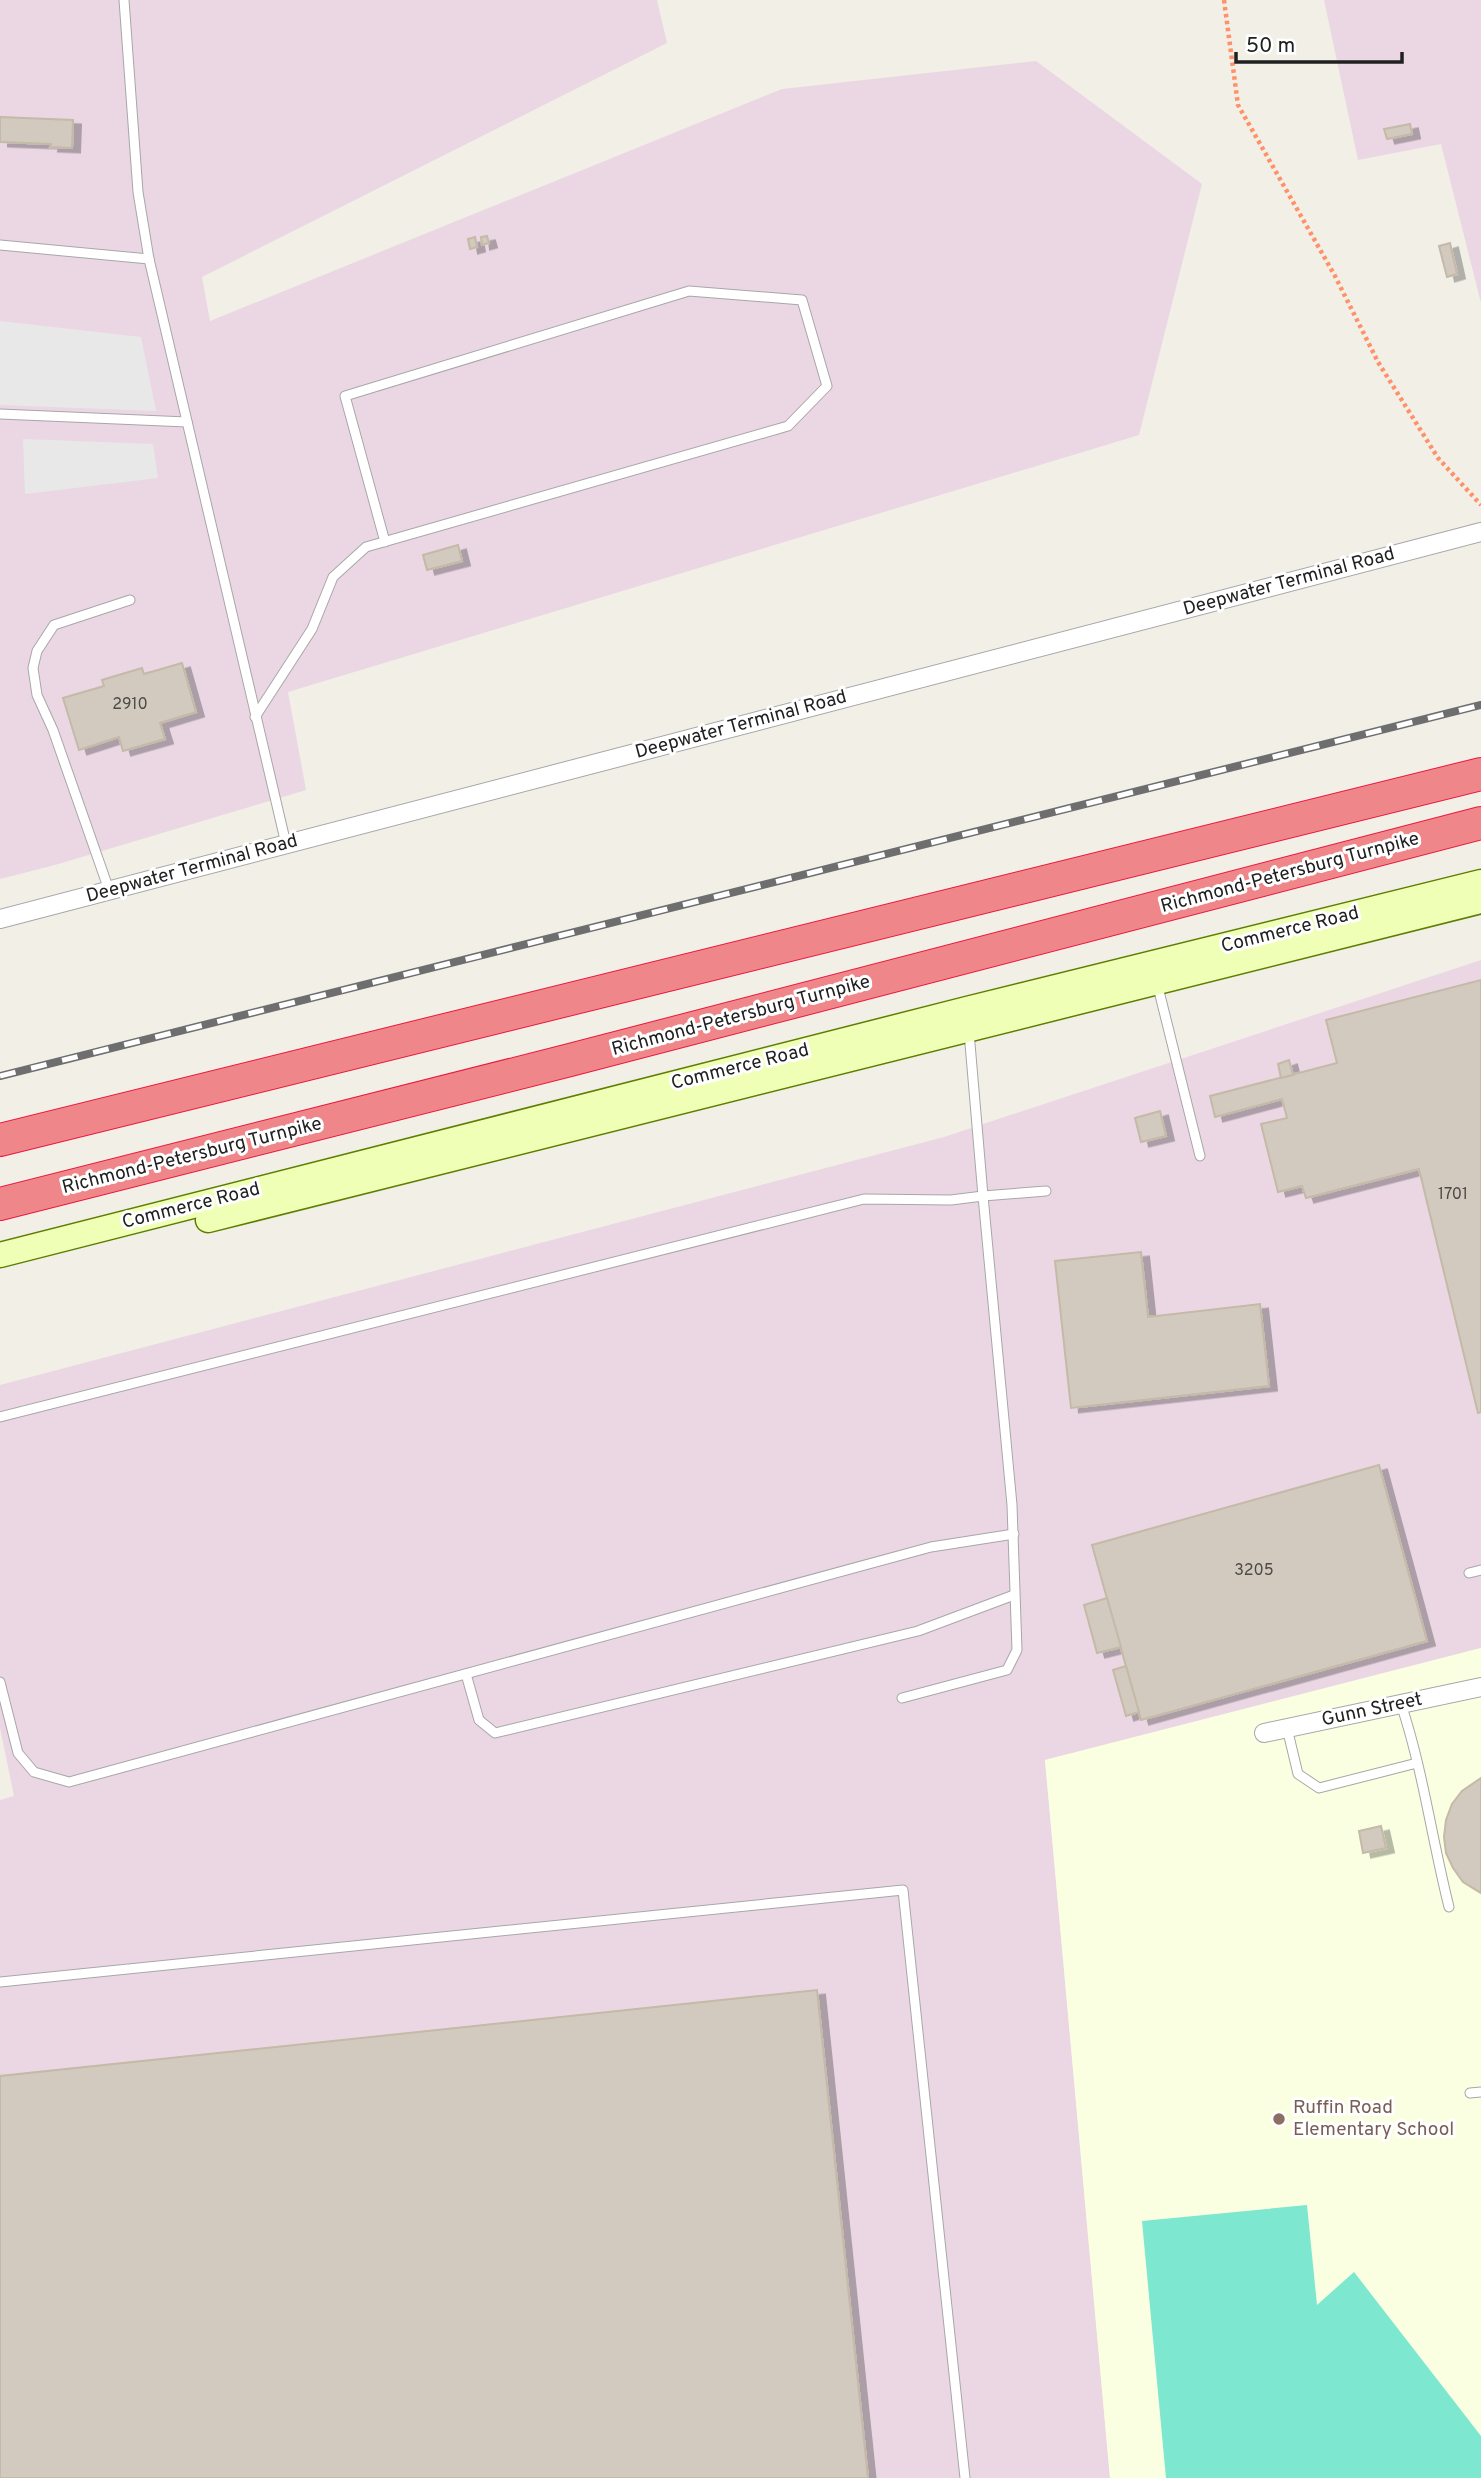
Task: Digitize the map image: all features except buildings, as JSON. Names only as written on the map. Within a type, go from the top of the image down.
[{"type":"highway","points":[[0,1140],[1481,774]]},
{"type":"highway","name":"Richmond-Petersburg Turnpike","points":[[0,1204],[570,1060],[1481,823]]},
{"type":"main road","name":"Commerce Road","points":[[1154,973],[1481,882]]},
{"type":"main road","name":"Commerce Road","points":[[0,1255],[1154,973],[1481,901]]},
{"type":"main road","name":"Commerce Road","points":[[0,1271],[616,1118],[968,1018]]},
{"type":"street","name":"Deepwater Terminal Road","points":[[0,919],[1481,532]]},
{"type":"street","name":"Gunn Street","points":[[1264,1733],[1481,1688]]},
{"type":"lane","points":[[124,0],[138,192],[149,258],[286,844]]},
{"type":"lane","points":[[0,245],[149,258]]},
{"type":"lane","points":[[255,717],[312,629],[332,577],[366,547],[385,542],[788,426],[827,386],[802,300],[689,291],[345,396],[385,542]]},
{"type":"lane","points":[[0,414],[187,422]]},
{"type":"lane","points":[[110,890],[53,730],[37,695],[33,668],[37,651],[54,625],[130,600]]},
{"type":"lane","points":[[1154,973],[1200,1156]]},
{"type":"lane","points":[[902,1698],[1007,1670],[1017,1650],[1014,1534],[968,1018]]},
{"type":"lane","points":[[0,1417],[864,1199],[951,1200],[1046,1191]]},
{"type":"lane","points":[[0,1682],[18,1753],[34,1772],[69,1782],[931,1547],[1014,1534]]},
{"type":"lane","points":[[1469,1573],[1481,1570]]},
{"type":"lane","points":[[466,1674],[478,1720],[495,1732],[918,1631],[1014,1594]]},
{"type":"lane","points":[[1401,1704],[1418,1763],[1435,1853],[1449,1908]]},
{"type":"lane","points":[[1287,1728],[1298,1774],[1319,1788],[1418,1763]]},
{"type":"lane","points":[[0,1982],[903,1890],[965,2478]]},
{"type":"lane","points":[[1470,2093],[1481,2092]]},
{"type":"path","points":[[1224,0],[1238,105],[1335,276],[1378,362],[1437,458],[1481,505]]},
{"type":"shaded area","points":[[0,0],[657,0],[667,43],[202,277],[210,321],[782,89],[1036,61],[1202,184],[1139,435],[288,692],[306,790],[0,879]]},
{"type":"shaded area","points":[[1324,0],[1481,0],[1481,303],[1441,144],[1358,160]]},
{"type":"shaded area","points":[[0,321],[141,337],[156,411],[0,405]]},
{"type":"shaded area","points":[[23,439],[153,444],[158,478],[25,494]]},
{"type":"shaded area","points":[[1481,960],[1481,1648],[1045,1760],[1110,2478],[0,2478],[0,1800],[14,1796],[0,1728],[0,1385],[944,1137]]},
{"type":"shaded area","name":"Ruffin Road Elementary School","points":[[1481,1648],[1481,2478],[1110,2478],[1045,1760]]},
{"type":"green space","points":[[1307,2205],[1317,2305],[1354,2272],[1481,2436],[1481,2478],[1166,2478],[1142,2221]]},
{"type":"railway","points":[[0,1076],[1481,705]]},
{"type":"place","name":"Ruffin Road Elementary School","points":[[1279,2119]]}]
